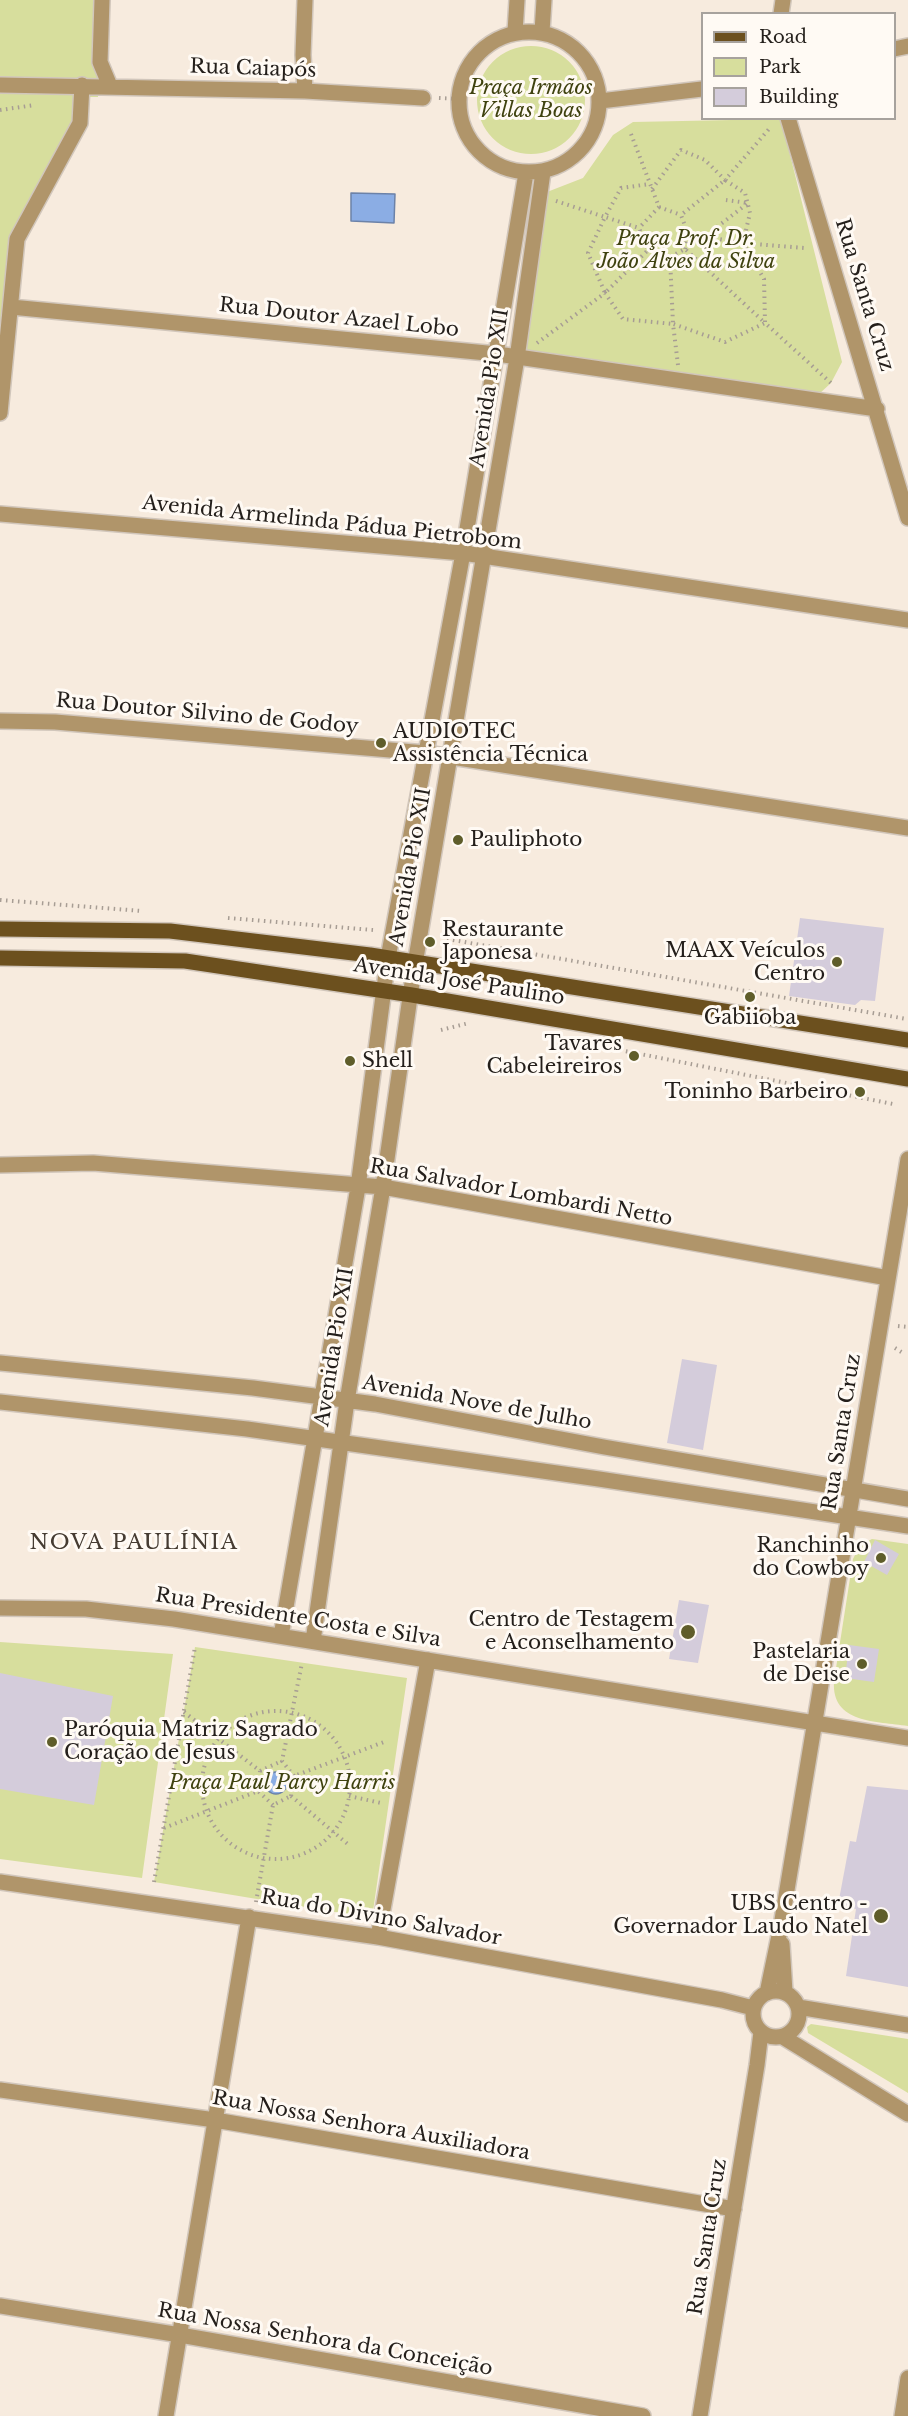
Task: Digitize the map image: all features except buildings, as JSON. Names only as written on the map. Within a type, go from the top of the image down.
[{"type":"main road","name":"Avenida José Paulino","points":[[0,929],[170,931],[416,962],[908,1040]]},
{"type":"main road","name":"Avenida José Paulino","points":[[0,958],[168,960],[383,990],[908,1079]]},
{"type":"street","points":[[102,0],[100,62],[110,86]]},
{"type":"street","points":[[305,0],[303,55],[305,91]]},
{"type":"street","points":[[515,32],[517,0]]},
{"type":"street","points":[[542,32],[544,0]]},
{"type":"street","points":[[515,32],[542,32],[561,38],[577,49],[589,64],[597,81],[600,101],[598,120],[590,138],[577,154],[561,165],[543,171],[526,173],[504,168],[485,158],[470,141],[461,121],[459,99],[464,76],[476,56],[494,41],[515,32]]},
{"type":"street","name":"Rua Caiapós","points":[[0,85],[305,91],[423,98]]},
{"type":"street","points":[[0,413],[17,239],[80,123],[82,86]]},
{"type":"street","points":[[600,101],[701,89]]},
{"type":"street","name":"Rua Santa Cruz","points":[[789,120],[908,518]]},
{"type":"street","name":"Avenida Pio XII","points":[[313,1641],[347,1401],[383,1187],[416,962],[517,358],[543,171]]},
{"type":"street","name":"Avenida Pio XII","points":[[280,1636],[316,1440],[358,1187],[388,958],[464,553],[526,173]]},
{"type":"street","name":"Rua Doutor Azael Lobo","points":[[11,307],[497,354],[877,409]]},
{"type":"street","name":"Avenida Armelinda Pádua Pietrobom","points":[[0,514],[464,553],[908,620]]},
{"type":"street","name":"Rua Doutor Silvino de Godoy","points":[[0,721],[55,722],[426,753],[908,828]]},
{"type":"street","points":[[373,1069],[399,1072]]},
{"type":"street","name":"Rua Santa Cruz","points":[[767,1993],[781,1926],[908,1159]]},
{"type":"street","name":"Rua Salvador Lombardi Netto","points":[[0,1165],[93,1163],[358,1187],[383,1187],[888,1278]]},
{"type":"street","name":"Avenida Nove de Julho","points":[[0,1363],[322,1397],[908,1499]]},
{"type":"street","points":[[0,1402],[247,1429],[908,1526]]},
{"type":"street","name":"Rua Presidente Costa e Silva","points":[[0,1608],[86,1609],[174,1619],[908,1738]]},
{"type":"street","points":[[378,1937],[428,1660]]},
{"type":"street","name":"Rua do Divino Salvador","points":[[0,1882],[378,1937],[722,2000],[753,2008]]},
{"type":"street","points":[[166,2416],[249,1917]]},
{"type":"street","name":"Rua Santa Cruz","points":[[781,1926],[785,1992]]},
{"type":"street","points":[[779,2037],[789,2033],[798,2022],[798,2007],[791,1996],[785,1992],[776,1991],[760,1996],[753,2008],[753,2019],[760,2032],[779,2037],[908,2114]]},
{"type":"street","points":[[798,2007],[908,2025]]},
{"type":"street","name":"Rua Santa Cruz","points":[[700,2416],[757,2065],[760,2032]]},
{"type":"street","name":"Rua Santa Cruz","points":[[757,2065],[779,2037]]},
{"type":"street","name":"Rua Nossa Senhora Auxiliadora","points":[[0,2090],[215,2120],[734,2209]]},
{"type":"street","name":"Rua Nossa Senhora da Conceição","points":[[0,2306],[180,2335],[642,2416]]},
{"type":"street","points":[[902,2416],[908,2379]]},
{"type":"path","points":[[681,215],[725,180],[769,129]]},
{"type":"path","points":[[631,134],[659,207],[681,215],[688,234],[685,249]]},
{"type":"path","points":[[652,189],[681,150],[705,160],[725,180],[745,193],[750,213],[743,243],[764,279],[765,323]]},
{"type":"path","points":[[650,184],[621,188],[604,217],[588,253],[605,293],[623,319],[673,324],[725,342],[765,323]]},
{"type":"path","points":[[547,198],[639,228]]},
{"type":"path","points":[[726,200],[748,203]]},
{"type":"path","points":[[717,227],[748,203]]},
{"type":"path","points":[[639,228],[659,207]]},
{"type":"path","points":[[639,228],[648,250]]},
{"type":"path","points":[[688,234],[743,243],[804,248]]},
{"type":"path","points":[[648,250],[670,257],[685,249]]},
{"type":"path","points":[[685,249],[831,383]]},
{"type":"path","points":[[530,348],[605,293],[648,250]]},
{"type":"path","points":[[670,257],[673,324],[679,381]]},
{"type":"path","points":[[447,939],[907,1019]]},
{"type":"path","points":[[441,1030],[470,1023]]},
{"type":"path","points":[[613,1048],[893,1104]]},
{"type":"path","points":[[898,1326],[908,1327]]},
{"type":"path","points":[[895,1348],[903,1353]]},
{"type":"path","points":[[154,1882],[195,1647]]},
{"type":"path","points":[[282,1761],[302,1663]]},
{"type":"path","points":[[267,1711],[292,1713],[319,1724],[338,1744],[345,1757],[349,1775],[349,1796],[346,1809],[333,1832],[322,1842],[298,1855],[285,1858],[264,1858],[245,1852],[228,1841],[215,1826],[207,1811],[202,1788],[203,1774],[212,1748],[230,1727],[254,1714],[267,1711]]},
{"type":"path","points":[[184,1712],[260,1771]]},
{"type":"path","points":[[294,1776],[384,1742]]},
{"type":"path","points":[[260,1771],[282,1761]]},
{"type":"path","points":[[282,1761],[294,1776],[291,1796]]},
{"type":"path","points":[[258,1791],[260,1771]]},
{"type":"path","points":[[164,1828],[258,1791]]},
{"type":"path","points":[[258,1791],[273,1804]]},
{"type":"path","points":[[273,1804],[291,1796]]},
{"type":"path","points":[[291,1796],[350,1846]]},
{"type":"path","points":[[349,1796],[381,1803]]},
{"type":"path","points":[[256,1903],[273,1804]]},
{"type":"green space","points":[[0,0],[100,0],[98,97],[86,97],[18,240],[0,418]]},
{"type":"green space","name":"Praça Irmãos Villas Boas","points":[[531,46],[552,50],[569,62],[581,79],[585,100],[581,121],[569,138],[552,150],[531,154],[510,150],[493,138],[481,121],[477,100],[481,79],[493,62],[510,50]]},
{"type":"green space","name":"Praça Prof. Dr. João Alves da Silva","points":[[781,120],[842,362],[831,383],[819,394],[523,354],[547,192],[583,178],[613,135],[633,122]]},
{"type":"green space","points":[[872,1539],[908,1544],[908,1726],[858,1718],[848,1713],[840,1705],[835,1695],[834,1681],[853,1559],[860,1545]]},
{"type":"green space","points":[[0,1642],[173,1654],[142,1878],[0,1859]]},
{"type":"green space","name":"Praça Paul Parcy Harris","points":[[195,1647],[407,1678],[372,1918],[154,1882]]},
{"type":"green space","points":[[811,2024],[908,2039],[908,2093],[808,2033],[807,2027]]},
{"type":"water","points":[[351,193],[395,194],[394,223],[351,221]]},
{"type":"water","points":[[276,1772],[284,1775],[287,1783],[284,1791],[276,1794],[268,1791],[265,1783],[268,1775]]},
{"type":"place","name":"AUDIOTEC Assistência Técnica","points":[[381,743]]},
{"type":"place","name":"Pauliphoto","points":[[458,840]]},
{"type":"place","name":"Restaurante Japonesa","points":[[430,942]]},
{"type":"place","name":"MAAX Veículos Centro","points":[[837,962]]},
{"type":"place","name":"Gabiioba","points":[[750,997]]},
{"type":"place","name":"Tavares Cabeleireiros","points":[[634,1056]]},
{"type":"place","name":"Shell","points":[[350,1061]]},
{"type":"place","name":"Toninho Barbeiro","points":[[860,1092]]},
{"type":"place","name":"Ranchinho do Cowboy","points":[[881,1558]]},
{"type":"place","name":"Centro de Testagem e Aconselhamento","points":[[688,1632]]},
{"type":"place","name":"Pastelaria de Deise","points":[[862,1664]]},
{"type":"place","name":"Paróquia Matriz Sagrado Coração de Jesus","points":[[52,1742]]},
{"type":"place","name":"UBS Centro - Governador Laudo Natel","points":[[881,1916]]},
{"type":"district","name":"NOVA PAULÍNIA","points":[[134,1543]]}]
